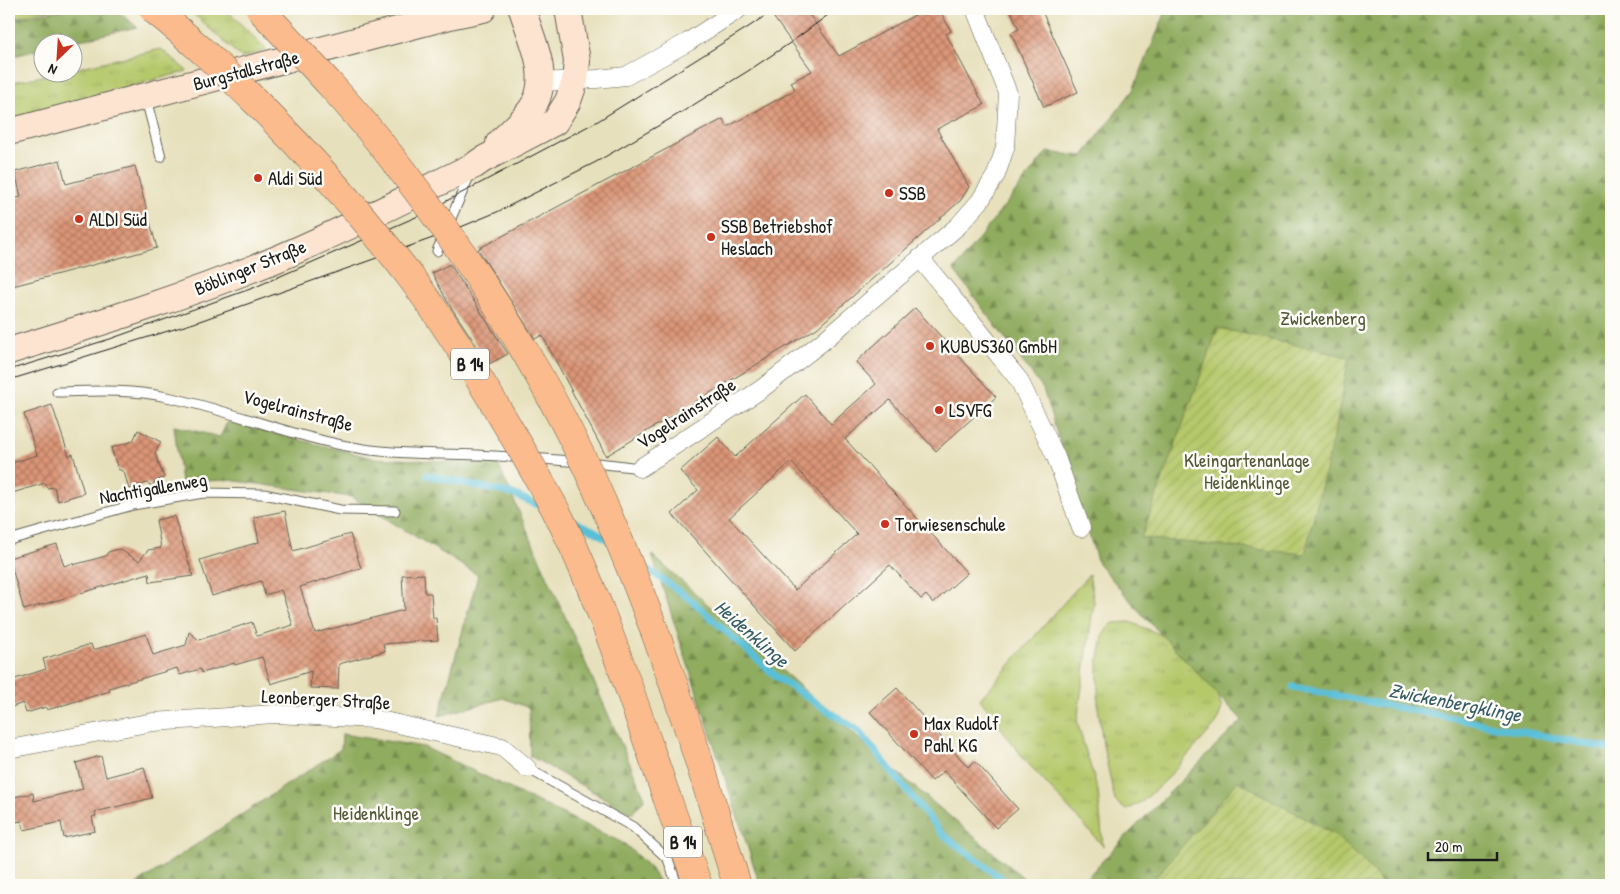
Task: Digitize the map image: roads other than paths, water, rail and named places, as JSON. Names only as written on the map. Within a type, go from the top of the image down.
[{"type":"highway","name":"B 14","points":[[153,9],[215,62],[292,138],[345,196],[410,276],[474,371],[527,459],[575,550],[612,644],[698,885]]},
{"type":"highway","name":"B 14","points":[[260,9],[322,75],[388,153],[460,251],[519,342],[565,425],[605,506],[647,608],[701,767],[737,885]]},
{"type":"street","name":"Burgstallstraße","points":[[9,132],[483,9]]},
{"type":"street","points":[[522,9],[540,66],[542,82],[626,76],[688,42],[739,9]]},
{"type":"street","name":"Böblinger Straße","points":[[9,351],[186,293],[271,261],[338,231],[555,122],[568,101],[575,81],[577,61],[568,9]]},
{"type":"street","name":"Vogelrainstraße","points":[[640,468],[760,390],[822,342],[958,226],[980,201],[996,174],[1006,148],[1008,93],[974,9]]},
{"type":"street","name":"Böblinger Straße","points":[[478,162],[525,117],[535,103],[542,82]]},
{"type":"street","points":[[920,258],[1019,380],[1056,457],[1081,528]]},
{"type":"street","name":"Leonberger Straße","points":[[9,749],[153,722],[276,714],[375,719],[502,746],[527,768]]},
{"type":"lane","points":[[146,96],[161,157]]},
{"type":"lane","points":[[437,251],[478,162]]},
{"type":"lane","name":"Vogelrainstraße","points":[[58,392],[128,391],[167,397],[318,440],[365,449],[420,455],[496,456],[640,468]]},
{"type":"lane","name":"Nachtigallenweg","points":[[9,540],[133,505],[204,493],[264,494],[340,510],[395,511]]},
{"type":"lane","name":"Leonberger Straße","points":[[527,768],[633,827],[668,858],[677,885]]},
{"type":"waterway","name":"Heidenklinge","points":[[427,475],[513,494],[544,508]]},
{"type":"waterway","name":"Heidenklinge","points":[[570,520],[595,531],[609,541]]},
{"type":"waterway","name":"Heidenklinge","points":[[638,562],[690,599],[778,678],[859,731],[942,834],[1010,885]]},
{"type":"waterway","name":"Zwickenbergklinge","points":[[1293,687],[1611,749]]},
{"type":"tram line","points":[[9,370],[110,339],[253,288],[416,217],[598,121],[775,9]]},
{"type":"tram line","points":[[9,380],[194,323],[444,234],[497,212],[596,162],[682,112],[790,43],[836,9]]},
{"type":"place","name":"Aldi Süd","points":[[258,178]]},
{"type":"place","name":"SSB","points":[[889,193]]},
{"type":"place","name":"ALDI Süd","points":[[79,219]]},
{"type":"place","name":"SSB Betriebshof Heslach","points":[[711,237]]},
{"type":"place","name":"KUBUS360 GmbH","points":[[930,346]]},
{"type":"place","name":"LSVFG","points":[[939,410]]},
{"type":"place","name":"Torwiesenschule","points":[[885,524]]},
{"type":"place","name":"Max Rudolf Pahl KG","points":[[914,734]]},
{"type":"park label","name":"Zwickenberg","points":[[1323,318]]},
{"type":"park label","name":"Kleingartenanlage Heidenklinge","points":[[1247,471]]}]
